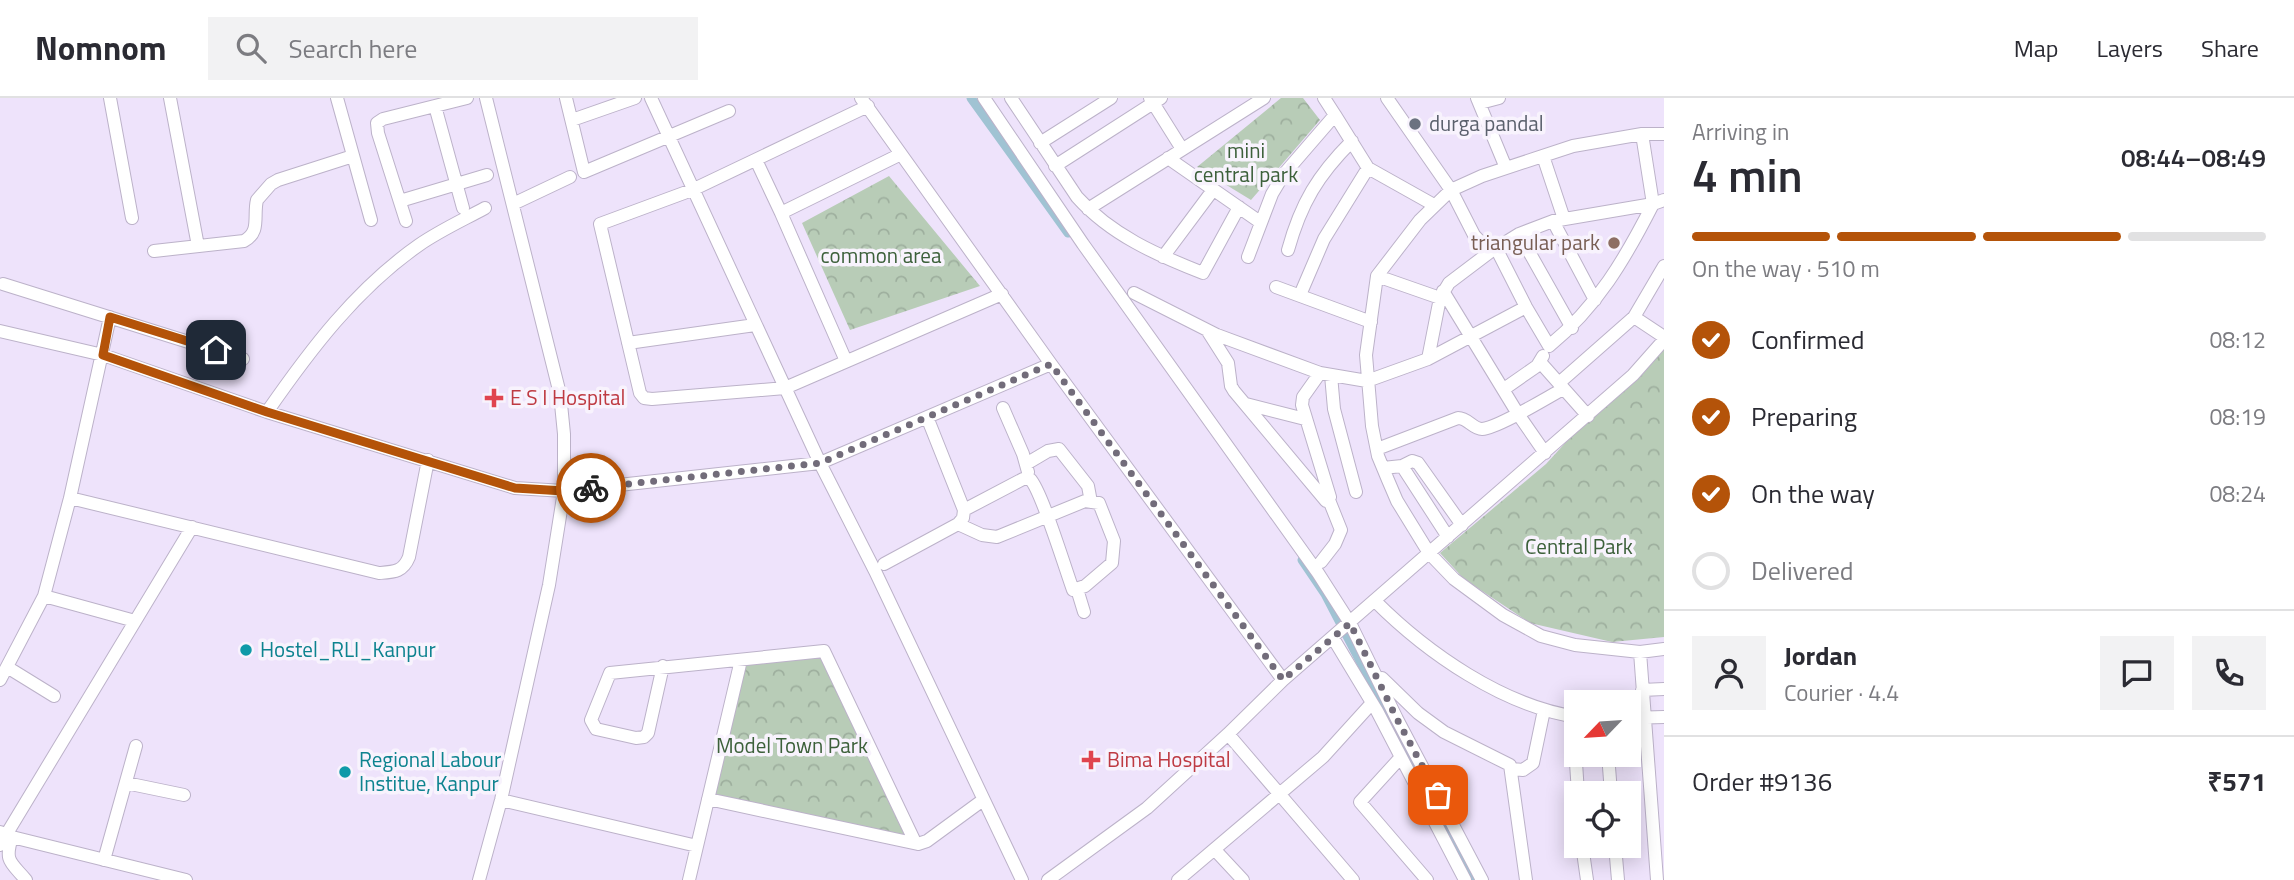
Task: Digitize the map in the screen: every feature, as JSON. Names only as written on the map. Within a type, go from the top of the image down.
[{"type":"street","points":[[110,98],[132,218]]},
{"type":"street","points":[[170,98],[198,246]]},
{"type":"street","points":[[337,98],[370,220]]},
{"type":"street","points":[[406,221],[377,123],[383,119],[467,98]]},
{"type":"street","points":[[479,880],[549,586],[564,491],[564,434],[560,394],[486,98]]},
{"type":"street","points":[[566,98],[584,172],[729,111]]},
{"type":"street","points":[[572,120],[635,98]]},
{"type":"street","points":[[651,98],[820,463],[875,571],[1022,880]]},
{"type":"street","points":[[984,98],[1090,253],[1315,568],[1373,668],[1482,880]]},
{"type":"street","points":[[1011,98],[1055,166],[1088,209],[1142,247],[1203,273],[1239,207]]},
{"type":"street","points":[[1040,143],[1111,98]]},
{"type":"street","points":[[1088,209],[1264,98]]},
{"type":"street","points":[[1324,98],[1368,168],[1434,205]]},
{"type":"street","points":[[1387,98],[1451,190],[1474,235],[1493,250],[1549,346]]},
{"type":"street","points":[[1499,98],[1479,101],[1506,168]]},
{"type":"street","points":[[1055,166],[1155,100],[1182,149]]},
{"type":"street","points":[[1002,295],[785,388],[644,397],[639,393],[600,224],[692,190],[756,160],[864,102],[1002,295],[1051,364],[1283,680]]},
{"type":"street","points":[[435,106],[463,208]]},
{"type":"street","points":[[1248,257],[1272,194],[1284,174],[1335,115]]},
{"type":"street","points":[[1664,134],[1642,134],[1573,146],[1451,190],[1420,220],[1377,276],[1366,355],[1377,449],[1383,468],[1398,501],[1429,553],[1454,579],[1493,608],[1541,636],[1575,645],[1640,652],[1664,649]]},
{"type":"street","points":[[1504,389],[1540,362],[1549,346],[1572,327],[1595,300],[1659,202],[1642,134]]},
{"type":"street","points":[[1288,250],[1305,200],[1319,177],[1352,141]]},
{"type":"street","points":[[781,213],[901,154]]},
{"type":"street","points":[[154,251],[244,241],[252,237],[256,229],[257,200],[271,184],[353,156]]},
{"type":"street","points":[[1543,156],[1558,220],[1595,300]]},
{"type":"street","points":[[1168,158],[1260,222]]},
{"type":"street","points":[[756,160],[846,361]]},
{"type":"street","points":[[1300,295],[1324,239],[1368,168]]},
{"type":"street","points":[[400,201],[487,175]]},
{"type":"street","points":[[513,204],[570,177]]},
{"type":"street","points":[[1163,257],[1213,190]]},
{"type":"street","points":[[1428,359],[1442,295],[1453,280],[1493,250],[1518,234],[1558,220],[1659,202]]},
{"type":"street","points":[[267,412],[306,356],[373,281],[421,244],[485,208]]},
{"type":"street","points":[[1518,234],[1572,327]]},
{"type":"street","points":[[1377,449],[1458,418],[1482,429],[1518,414],[1561,386],[1634,317],[1664,266]]},
{"type":"street","points":[[1377,276],[1442,295],[1472,336],[1518,414],[1545,453]]},
{"type":"street","points":[[3,284],[243,359]]},
{"type":"street","points":[[1276,287],[1371,322]]},
{"type":"street","points":[[1133,293],[1207,330],[1325,374],[1367,381],[1428,359],[1525,307]]},
{"type":"street","points":[[0,680],[44,596],[70,498],[110,317]]},
{"type":"street","points":[[1048,880],[1147,808],[1283,680],[1633,375],[1664,339],[1634,317]]},
{"type":"street","points":[[628,343],[755,325]]},
{"type":"street","points":[[1207,330],[1228,363],[1231,386],[1323,500],[1329,500]]},
{"type":"street","points":[[0,331],[103,355],[267,412],[515,488],[564,491],[820,463],[1051,364]]},
{"type":"street","points":[[1540,362],[1588,416]]},
{"type":"street","points":[[1321,562],[1335,544],[1341,530],[1329,500],[1302,405],[1303,397],[1325,374]]},
{"type":"street","points":[[1325,374],[1356,492]]},
{"type":"street","points":[[1246,404],[1305,419]]},
{"type":"street","points":[[1003,408],[1027,464],[1027,479]]},
{"type":"street","points":[[884,564],[963,519],[964,510],[927,417]]},
{"type":"street","points":[[1027,464],[1048,451],[1059,449],[1088,486],[1091,502]]},
{"type":"street","points":[[70,498],[379,573],[399,571],[406,566],[409,557],[428,460]]},
{"type":"street","points":[[1383,468],[1402,466],[1412,461],[1418,463],[1462,525]]},
{"type":"street","points":[[1402,466],[1448,537]]},
{"type":"street","points":[[964,510],[1027,479]]},
{"type":"street","points":[[958,524],[982,535],[997,537],[1046,516],[1085,501],[1099,503],[1114,541],[1112,563],[1085,586],[1073,590],[1046,516],[1035,483],[1027,479]]},
{"type":"street","points":[[26,880],[10,864],[4,837],[192,527]]},
{"type":"street","points":[[1077,589],[1084,612]]},
{"type":"street","points":[[44,596],[135,621]]},
{"type":"street","points":[[1375,601],[1423,643],[1456,667],[1510,696],[1544,710],[1564,715]]},
{"type":"street","points":[[1333,638],[1372,703],[1465,880]]},
{"type":"street","points":[[0,650],[54,696]]},
{"type":"street","points":[[663,666],[645,737],[636,738],[596,729],[592,725],[591,720],[610,673],[663,666],[824,651],[918,844]]},
{"type":"street","points":[[1640,652],[1657,880]]},
{"type":"street","points":[[689,880],[741,660]]},
{"type":"street","points":[[1373,668],[1419,713],[1444,732],[1507,762],[1512,769],[1526,880]]},
{"type":"street","points":[[1642,690],[1664,689]]},
{"type":"street","points":[[1178,880],[1323,757],[1372,703]]},
{"type":"street","points":[[1512,769],[1523,770],[1533,763],[1544,710]]},
{"type":"street","points":[[1644,718],[1664,717]]},
{"type":"street","points":[[1228,734],[1353,880]]},
{"type":"street","points":[[104,860],[136,746]]},
{"type":"street","points":[[1401,757],[1360,802],[1427,880]]},
{"type":"street","points":[[126,783],[184,795]]},
{"type":"street","points":[[708,799],[918,844],[936,835],[984,800]]},
{"type":"street","points":[[500,800],[697,846]]},
{"type":"street","points":[[4,837],[104,860],[151,876],[186,880]]},
{"type":"street","points":[[1215,850],[1242,880]]},
{"type":"street","points":[[0,873],[8,857]]},
{"type":"street","points":[[1584,858],[1587,880]]},
{"type":"street","points":[[1616,858],[1618,880]]},
{"type":"green space","name":"mini central park","points":[[1281,98],[1303,98],[1320,120],[1251,200],[1197,167]]},
{"type":"green space","name":"common area","points":[[889,176],[980,286],[850,330],[802,223]]},
{"type":"green space","name":"Central Park","points":[[1664,335],[1664,637],[1612,642],[1530,623],[1464,579],[1440,553],[1546,464]]},
{"type":"green space","name":"Model Town Park","points":[[824,651],[915,842],[708,799],[741,660]]},
{"type":"waterway","points":[[971,98],[1068,233]]},
{"type":"waterway","points":[[1302,560],[1325,594],[1474,880]]},
{"type":"way so far","points":[[591,488],[820,463],[1051,364],[1283,680],[1350,623],[1438,795]]},
{"type":"place","name":"durga pandal","points":[[1415,124]]},
{"type":"place","name":"triangular park","points":[[1614,243]]},
{"type":"place","name":"E S I Hospital","points":[[494,398]]},
{"type":"place","name":"Hostel_RLI_Kanpur","points":[[246,650]]},
{"type":"place","name":"Bima Hospital","points":[[1091,760]]},
{"type":"place","name":"Regional Labour Institue, Kanpur","points":[[345,772]]},
{"type":"route","points":[[216,350],[110,317],[103,355],[267,412],[515,488],[564,491],[591,488]]}]
